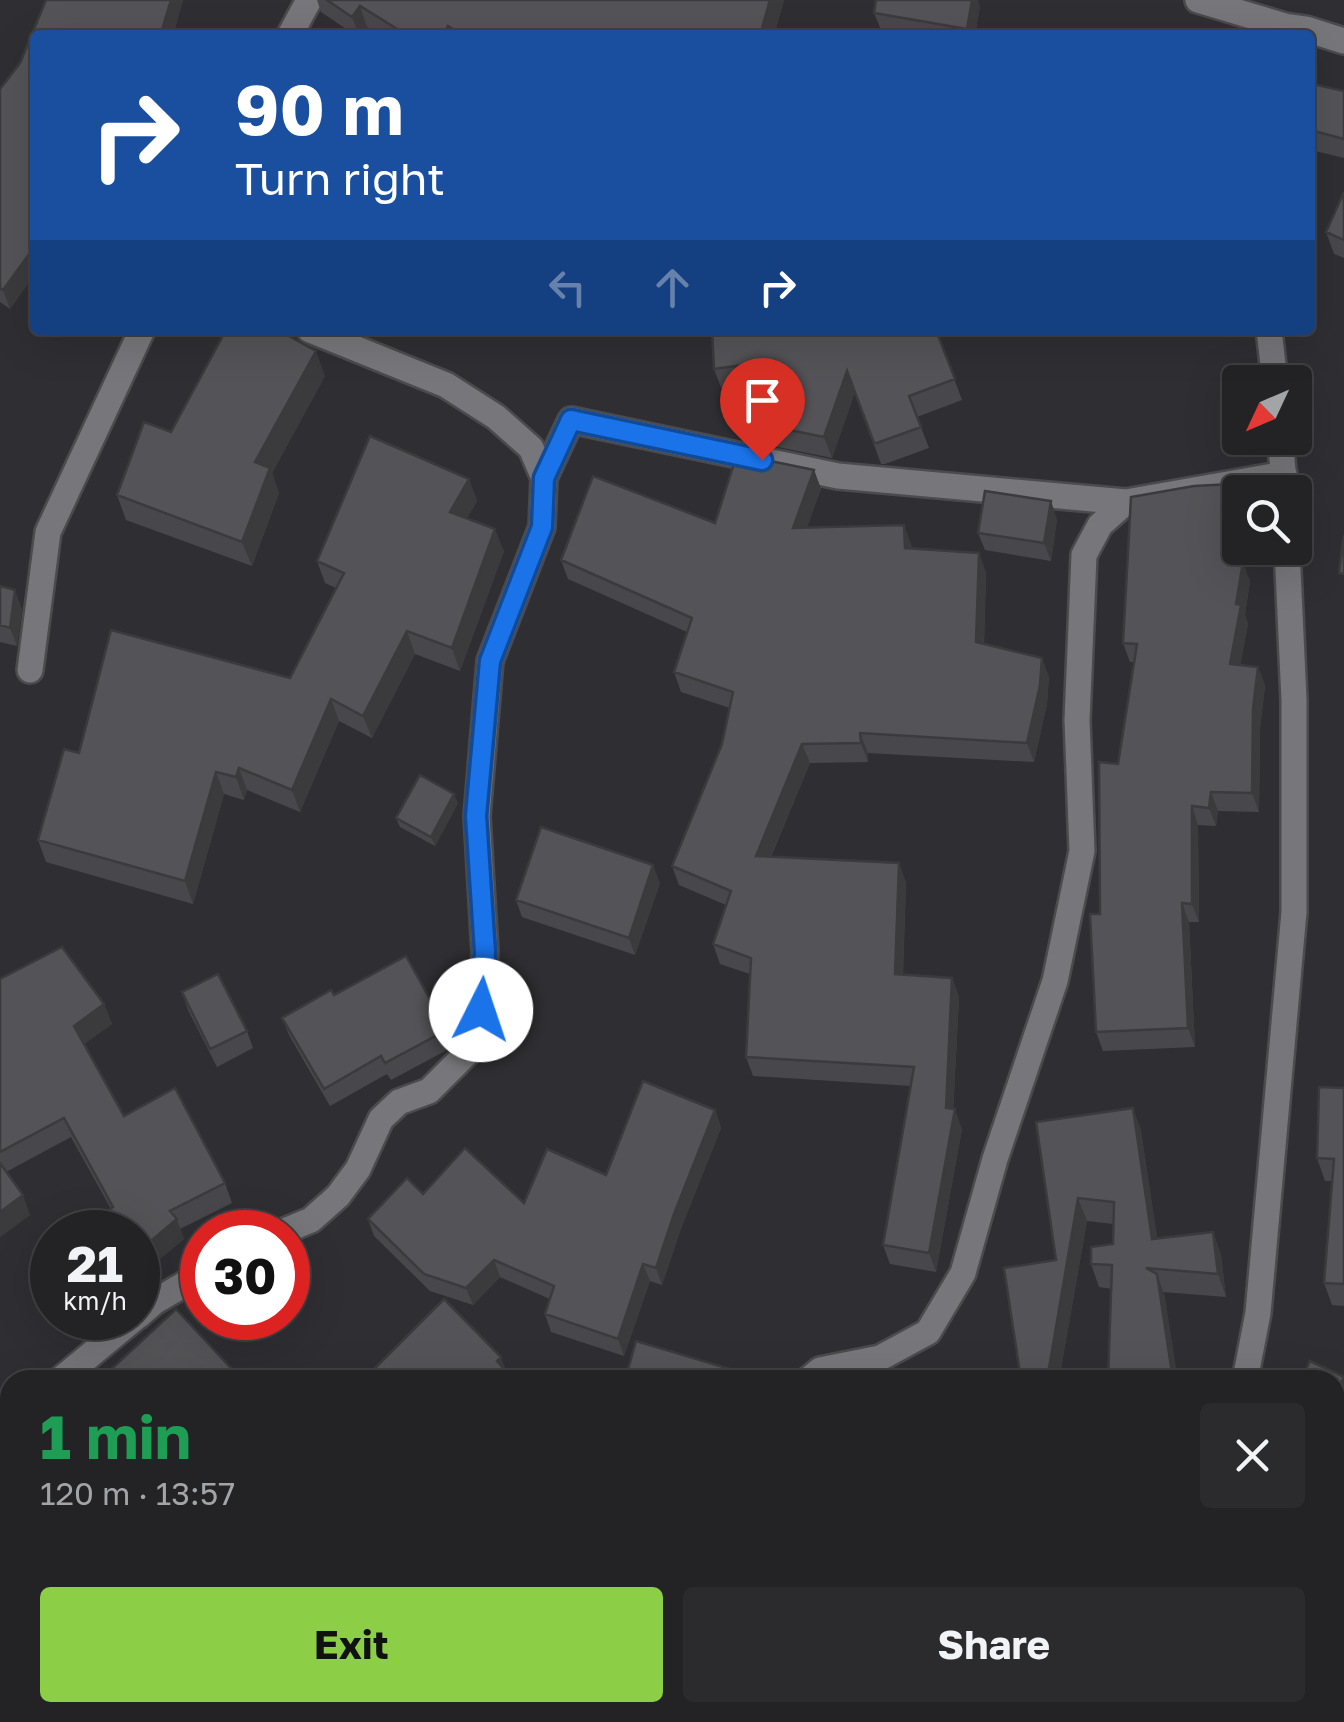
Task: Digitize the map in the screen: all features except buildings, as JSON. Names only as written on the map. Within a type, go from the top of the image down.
[{"type":"street","points":[[293,30],[309,0]]},
{"type":"street","points":[[1198,0],[1297,30]]},
{"type":"street","points":[[1315,34],[1344,41]]},
{"type":"street","points":[[30,670],[48,532],[140,335]]},
{"type":"street","points":[[322,335],[446,385],[496,417],[531,448],[544,478]]},
{"type":"street","points":[[1269,335],[1272,365]]},
{"type":"street","points":[[310,1221],[338,1196],[358,1169],[381,1118],[399,1102],[429,1091],[468,1052],[481,1010],[485,952],[476,816],[490,661],[542,527],[544,478],[571,420],[838,476],[1126,502],[1222,490]]},
{"type":"street","points":[[820,1370],[880,1358],[928,1332],[963,1273],[995,1159],[1055,981],[1082,851],[1076,720],[1084,555],[1100,525],[1126,502]]},
{"type":"street","points":[[1247,1370],[1258,1313],[1294,912],[1294,700],[1288,565]]},
{"type":"street","points":[[72,1370],[108,1340]]},
{"type":"route","points":[[481,1010],[485,952],[476,816],[490,661],[542,527],[544,478],[571,420],[762,460]]}]
